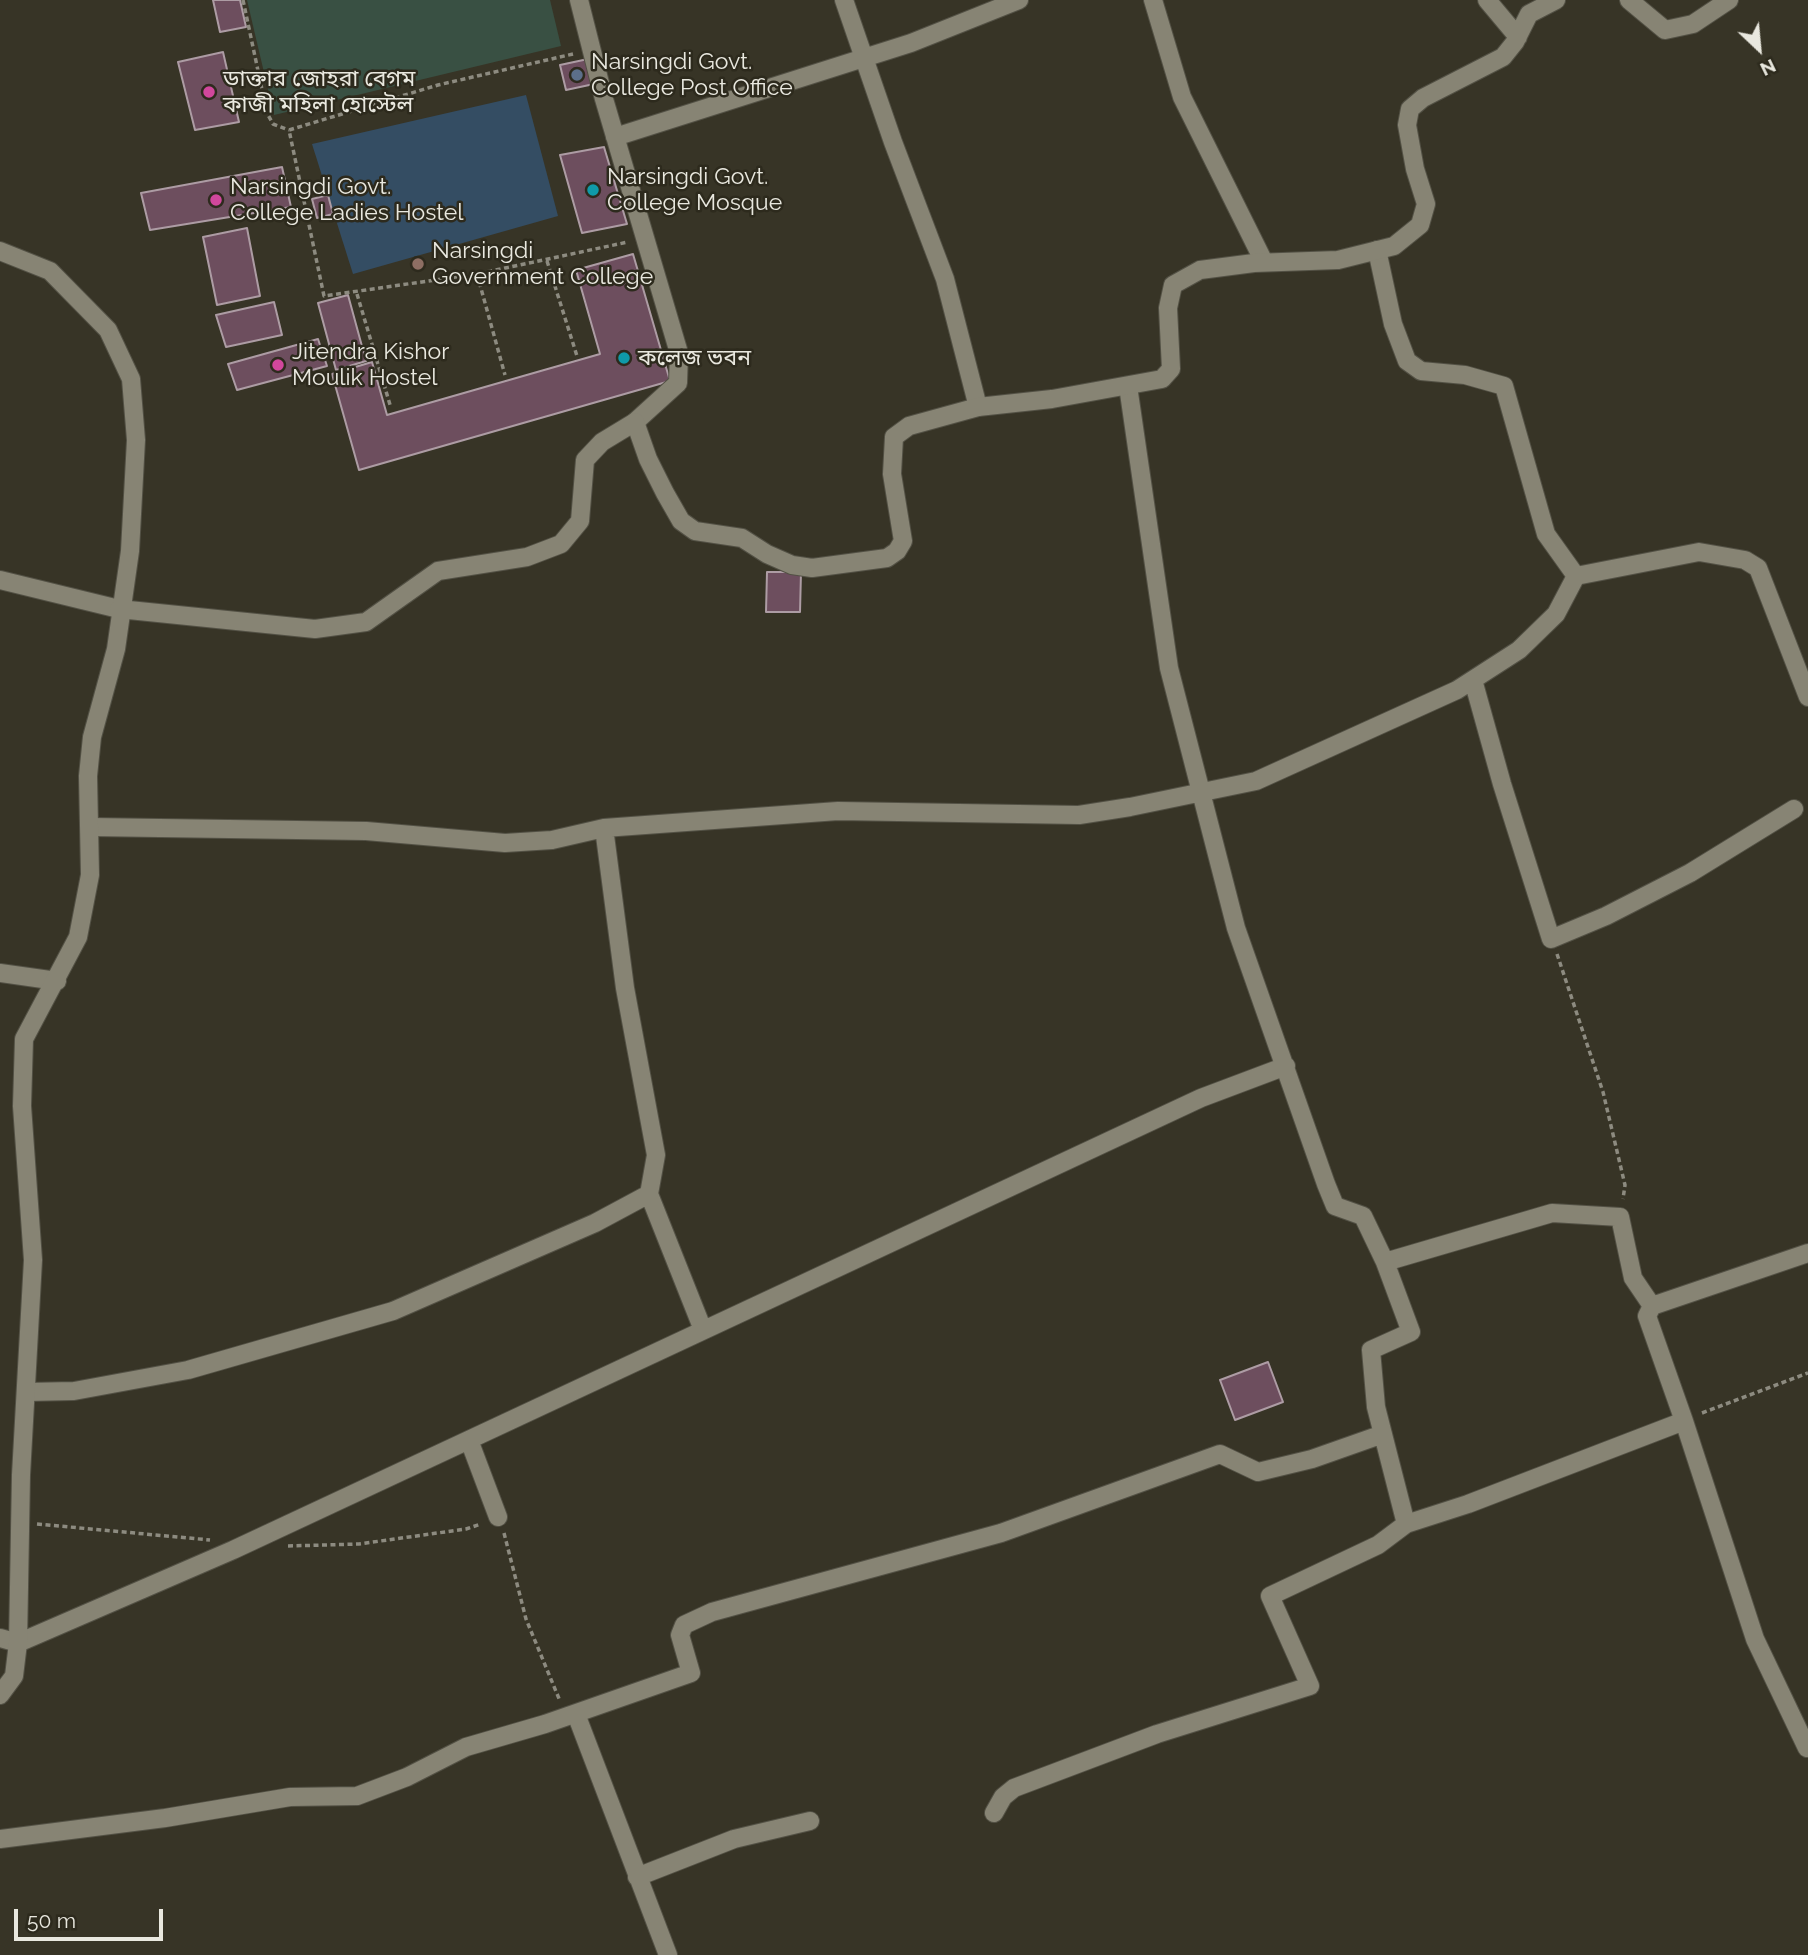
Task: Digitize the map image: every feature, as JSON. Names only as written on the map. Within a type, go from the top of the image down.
[{"type":"street","points":[[0,580],[119,609],[316,629],[366,622],[438,571],[527,557],[561,544],[580,521],[585,460],[602,442],[635,422],[672,390],[678,383],[680,372],[679,353],[643,238],[579,0]]},
{"type":"street","points":[[844,0],[866,57],[893,142],[945,279],[978,407]]},
{"type":"street","points":[[615,137],[911,43],[1019,0]]},
{"type":"street","points":[[1153,0],[1182,97],[1264,262]]},
{"type":"street","points":[[1487,0],[1518,37]]},
{"type":"street","points":[[635,422],[648,459],[681,521],[695,531],[742,538],[767,554],[792,565],[812,568],[887,558],[897,551],[903,541],[892,474],[894,438],[909,426],[978,407],[1052,399],[1163,379],[1171,369],[1168,309],[1173,285],[1200,270],[1264,262],[1338,260],[1394,246],[1420,225],[1426,204],[1415,169],[1407,125],[1410,109],[1423,99],[1503,57],[1518,37],[1529,14],[1556,0]]},
{"type":"street","points":[[1629,0],[1665,30],[1693,24],[1730,0]]},
{"type":"street","points":[[1377,250],[1393,324],[1406,361],[1421,371],[1465,374],[1504,386],[1546,534],[1576,576]]},
{"type":"street","points":[[0,251],[50,271],[108,330],[131,379],[136,440],[130,551],[119,609],[116,649],[91,750],[88,776],[90,875],[78,937],[24,1039],[22,1106],[33,1260],[18,1643],[14,1676],[0,1695]]},
{"type":"street","points":[[1128,386],[1168,668],[1236,928],[1335,1206],[1363,1216],[1385,1262],[1412,1332],[1371,1350],[1376,1407],[1406,1524]]},
{"type":"street","points":[[1576,576],[1699,552],[1745,561],[1758,568],[1808,697]]},
{"type":"street","points":[[91,827],[366,831],[505,843],[552,840],[604,828],[838,811],[1079,815],[1255,780],[1473,680],[1519,650],[1556,614],[1576,576]]},
{"type":"street","points":[[1473,680],[1502,784],[1552,939],[1606,916],[1690,873],[1794,809]]},
{"type":"street","points":[[604,828],[625,988],[656,1155],[649,1194],[703,1330]]},
{"type":"street","points":[[0,973],[57,981]]},
{"type":"street","points":[[0,1638],[18,1643],[248,1543],[1201,1098],[1286,1066]]},
{"type":"street","points":[[26,1392],[74,1391],[188,1370],[393,1311],[595,1223],[649,1194]]},
{"type":"street","points":[[1385,1262],[1552,1213],[1620,1217],[1633,1278],[1652,1306]]},
{"type":"street","points":[[1807,1748],[1755,1639],[1647,1316],[1652,1306],[1808,1253]]},
{"type":"street","points":[[994,1813],[1003,1797],[1014,1788],[1157,1734],[1310,1686],[1270,1596],[1378,1545],[1406,1524],[1481,1500],[1684,1421]]},
{"type":"street","points":[[0,1839],[165,1818],[290,1797],[357,1796],[407,1777],[466,1747],[571,1715],[691,1673],[680,1635],[684,1625],[712,1612],[1001,1534],[1220,1454],[1258,1472],[1312,1459],[1383,1434]]},
{"type":"street","points":[[469,1440],[498,1517]]},
{"type":"street","points":[[571,1715],[668,1955]]},
{"type":"street","points":[[638,1877],[734,1839],[810,1821]]},
{"type":"path","points":[[243,0],[267,113],[274,124],[289,130],[438,85],[592,49]]},
{"type":"path","points":[[289,130],[324,296],[357,294],[477,274],[547,261],[643,238]]},
{"type":"path","points":[[547,261],[577,356]]},
{"type":"path","points":[[477,274],[505,375]]},
{"type":"path","points":[[357,294],[391,408]]},
{"type":"path","points":[[1552,939],[1603,1092],[1625,1185],[1620,1217]]},
{"type":"path","points":[[1684,1421],[1808,1373]]},
{"type":"path","points":[[285,1546],[359,1544],[466,1529],[498,1517],[526,1619],[571,1715]]},
{"type":"path","points":[[21,1522],[100,1532],[248,1543]]},
{"type":"green space","points":[[247,0],[550,0],[561,46],[274,115]]},
{"type":"water","points":[[526,95],[558,216],[353,274],[312,144]]},
{"type":"building","points":[[213,0],[240,0],[246,27],[220,32]]},
{"type":"building","name":"ডাক্তার জোহরা বেগম কাজী মহিলা হোস্টেল","points":[[223,52],[239,122],[195,130],[178,62]]},
{"type":"building","name":"Narsingdi Govt. College Post Office","points":[[588,59],[594,84],[566,90],[560,65]]},
{"type":"building","name":"Narsingdi Govt. College Mosque","points":[[604,147],[627,224],[582,233],[560,155]]},
{"type":"building","name":"Narsingdi Govt. College Ladies Hostel","points":[[282,167],[291,207],[150,230],[141,193]]},
{"type":"building","points":[[328,195],[333,214],[317,218],[312,199]]},
{"type":"building","points":[[247,228],[260,296],[217,305],[203,237]]},
{"type":"building","name":"কলেজ ভবন","points":[[633,254],[670,381],[359,470],[332,374],[372,362],[387,415],[600,354],[576,270]]},
{"type":"building","points":[[348,295],[366,361],[336,370],[318,303]]},
{"type":"building","name":"Jitendra Kishor Moulik Hostel","points":[[274,302],[282,335],[226,347],[216,315]]},
{"type":"building","name":"Jitendra Kishor Moulik Hostel","points":[[318,339],[327,366],[237,390],[228,364]]},
{"type":"building","points":[[767,572],[801,572],[800,612],[766,612]]},
{"type":"building","points":[[1268,1362],[1283,1402],[1235,1420],[1220,1380]]},
{"type":"place","name":"Narsingdi Govt. College Post Office","points":[[577,75]]},
{"type":"place","name":"ডাক্তার জোহরা বেগম কাজী মহিলা হোস্টেল","points":[[209,92]]},
{"type":"place","name":"Narsingdi Govt. College Mosque","points":[[593,190]]},
{"type":"place","name":"Narsingdi Govt. College Ladies Hostel","points":[[216,200]]},
{"type":"place","name":"Narsingdi Government College","points":[[418,264]]},
{"type":"place","name":"কলেজ ভবন","points":[[624,358]]},
{"type":"place","name":"Jitendra Kishor Moulik Hostel","points":[[278,365]]}]
